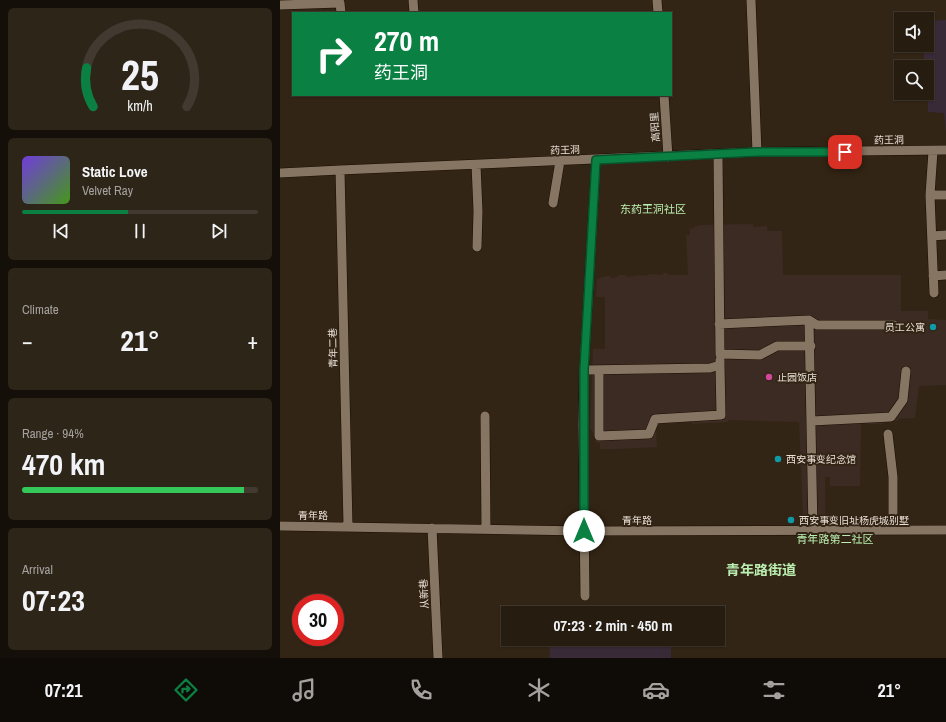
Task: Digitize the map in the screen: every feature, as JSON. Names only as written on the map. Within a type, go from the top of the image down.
[{"type":"street","points":[[413,0],[414,12]]},
{"type":"street","points":[[657,0],[658,12]]},
{"type":"street","points":[[752,0],[757,152]]},
{"type":"street","points":[[280,4],[304,2],[340,3],[341,12]]},
{"type":"street","name":"高阳里","points":[[664,96],[668,157]]},
{"type":"street","name":"药王洞","points":[[280,174],[340,170],[757,152],[946,150]]},
{"type":"street","points":[[933,151],[930,195],[934,293]]},
{"type":"street","points":[[599,370],[599,436],[649,434],[655,419],[721,415],[718,154]]},
{"type":"street","points":[[585,596],[584,370],[596,160]]},
{"type":"street","points":[[553,203],[560,161]]},
{"type":"street","points":[[476,165],[478,211],[477,247]]},
{"type":"street","name":"青年二巷","points":[[340,170],[348,526]]},
{"type":"street","points":[[930,195],[946,195]]},
{"type":"street","points":[[932,236],[946,235]]},
{"type":"street","points":[[933,276],[946,275]]},
{"type":"street","points":[[719,324],[810,320],[817,325],[894,325]]},
{"type":"street","points":[[810,320],[813,530]]},
{"type":"street","points":[[720,354],[760,355],[777,346],[811,346]]},
{"type":"street","points":[[584,370],[710,368],[720,365]]},
{"type":"street","points":[[812,421],[892,418],[903,400],[906,371]]},
{"type":"street","points":[[485,416],[486,529]]},
{"type":"street","points":[[888,434],[893,477],[893,530]]},
{"type":"street","name":"青年路","points":[[280,526],[584,531],[946,530]]},
{"type":"street","name":"从新巷","points":[[432,528],[438,658]]},
{"type":"shaded area","points":[[946,20],[946,133],[944,113],[928,112],[928,100],[934,100],[934,60],[924,60],[924,52],[934,52],[934,21]]},
{"type":"shaded area","name":"止园饭店","points":[[753,224],[753,227],[767,226],[767,231],[782,231],[783,275],[901,275],[901,311],[928,311],[928,319],[946,320],[946,385],[919,386],[915,418],[898,419],[898,421],[884,422],[884,424],[861,424],[860,486],[830,486],[830,477],[825,477],[825,519],[803,517],[799,422],[728,420],[728,422],[660,424],[657,425],[656,429],[657,447],[619,449],[600,449],[600,443],[595,442],[595,437],[590,429],[593,349],[605,349],[605,297],[596,297],[597,279],[606,276],[610,276],[611,278],[618,277],[618,275],[626,275],[626,277],[648,274],[663,275],[663,273],[667,273],[668,275],[688,275],[686,235],[690,235],[690,229],[700,225]]},
{"type":"shaded area","points":[[549,646],[671,646],[671,658],[550,658]]},
{"type":"place","name":"员工公寓","points":[[933,327]]},
{"type":"place","name":"止园饭店","points":[[769,377]]},
{"type":"place","name":"西安事变纪念馆","points":[[778,459]]},
{"type":"place","name":"西安事变旧址杨虎城别墅","points":[[791,520]]},
{"type":"district","name":"东药王洞社区","points":[[653,209]]},
{"type":"district","name":"青年路第二社区","points":[[835,539]]},
{"type":"district","name":"青年路街道","points":[[761,570]]},
{"type":"route","points":[[584,531],[584,370],[596,160],[757,152],[845,152]]}]
